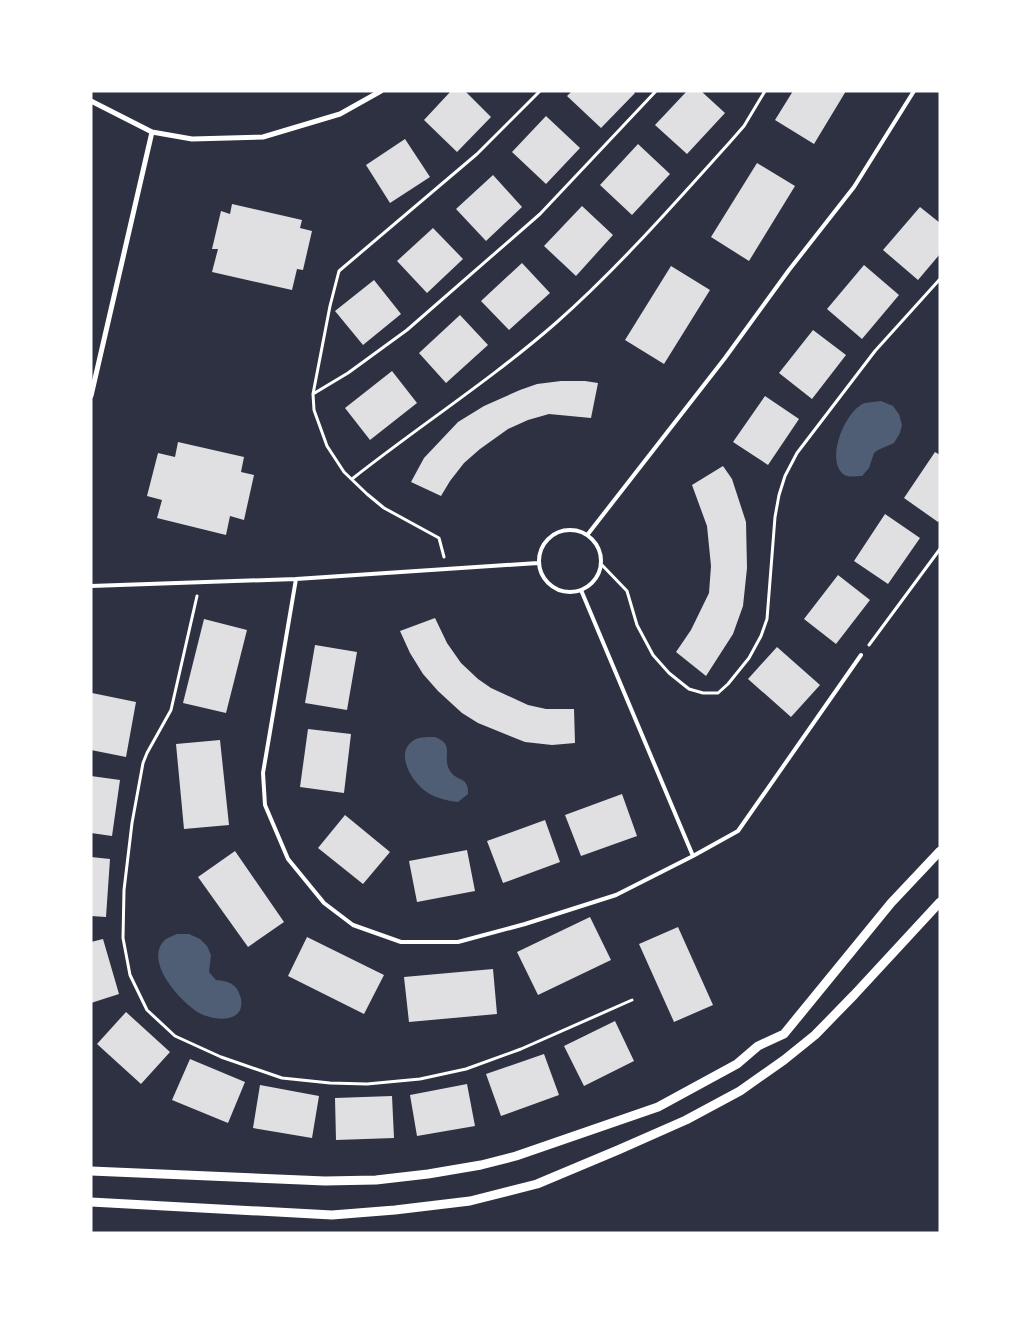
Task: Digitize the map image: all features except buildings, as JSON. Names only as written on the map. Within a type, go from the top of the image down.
[{"type":"street","points":[[91,101],[152,132],[192,140],[263,137],[340,114],[381,91]]},
{"type":"street","points":[[91,396],[152,132]]},
{"type":"street","points":[[91,1171],[325,1181],[376,1180],[481,1165],[516,1156],[658,1107],[737,1064],[758,1046],[784,1034],[891,903],[940,852]]},
{"type":"street","points":[[91,1202],[332,1215],[470,1201],[537,1184],[677,1124],[740,1091],[815,1035],[940,902]]},
{"type":"lane","points":[[588,534],[854,187],[914,91]]},
{"type":"lane","points":[[572,529],[588,534],[599,548],[602,565],[595,580],[581,590],[562,592],[545,581],[538,563],[541,545],[554,532],[572,529]]},
{"type":"lane","points":[[91,586],[296,579],[538,563]]},
{"type":"lane","points":[[296,579],[263,774],[265,805],[288,859],[324,903],[353,925],[400,942],[458,942],[525,924],[616,895],[738,831],[861,655]]},
{"type":"lane","points":[[581,590],[693,856]]},
{"type":"path","points":[[446,568],[439,538],[384,508],[344,472],[327,446],[314,410],[313,394],[328,316],[339,270],[477,154],[540,91]]},
{"type":"path","points":[[313,394],[348,373],[407,330],[518,234],[540,214],[656,91]]},
{"type":"path","points":[[352,479],[454,404],[556,322],[639,244],[744,126],[765,91]]},
{"type":"path","points":[[602,565],[627,591],[637,625],[653,655],[669,673],[688,689],[702,694],[718,693],[723,689],[749,658],[761,636],[767,619],[775,517],[785,476],[797,453],[875,351],[940,278]]},
{"type":"path","points":[[861,655],[940,549]]},
{"type":"path","points":[[200,583],[171,710],[143,763],[132,823],[124,890],[122,938],[130,975],[147,1010],[175,1036],[221,1057],[282,1078],[330,1084],[367,1084],[420,1079],[466,1068],[521,1049],[632,1000]]},
{"type":"water","points":[[881,401],[893,406],[899,414],[902,425],[900,433],[894,443],[874,453],[869,468],[862,476],[843,474],[838,467],[836,457],[840,435],[845,424],[858,407],[865,403]]},
{"type":"water","points":[[435,737],[441,740],[447,747],[447,760],[450,771],[467,784],[468,794],[458,802],[442,799],[428,793],[416,782],[407,767],[405,759],[409,744],[418,738]]},
{"type":"water","points":[[177,934],[189,934],[200,939],[207,946],[211,955],[209,972],[216,980],[225,981],[238,990],[241,1007],[234,1016],[221,1019],[201,1014],[184,1001],[167,981],[158,958],[160,948],[166,939]]}]
